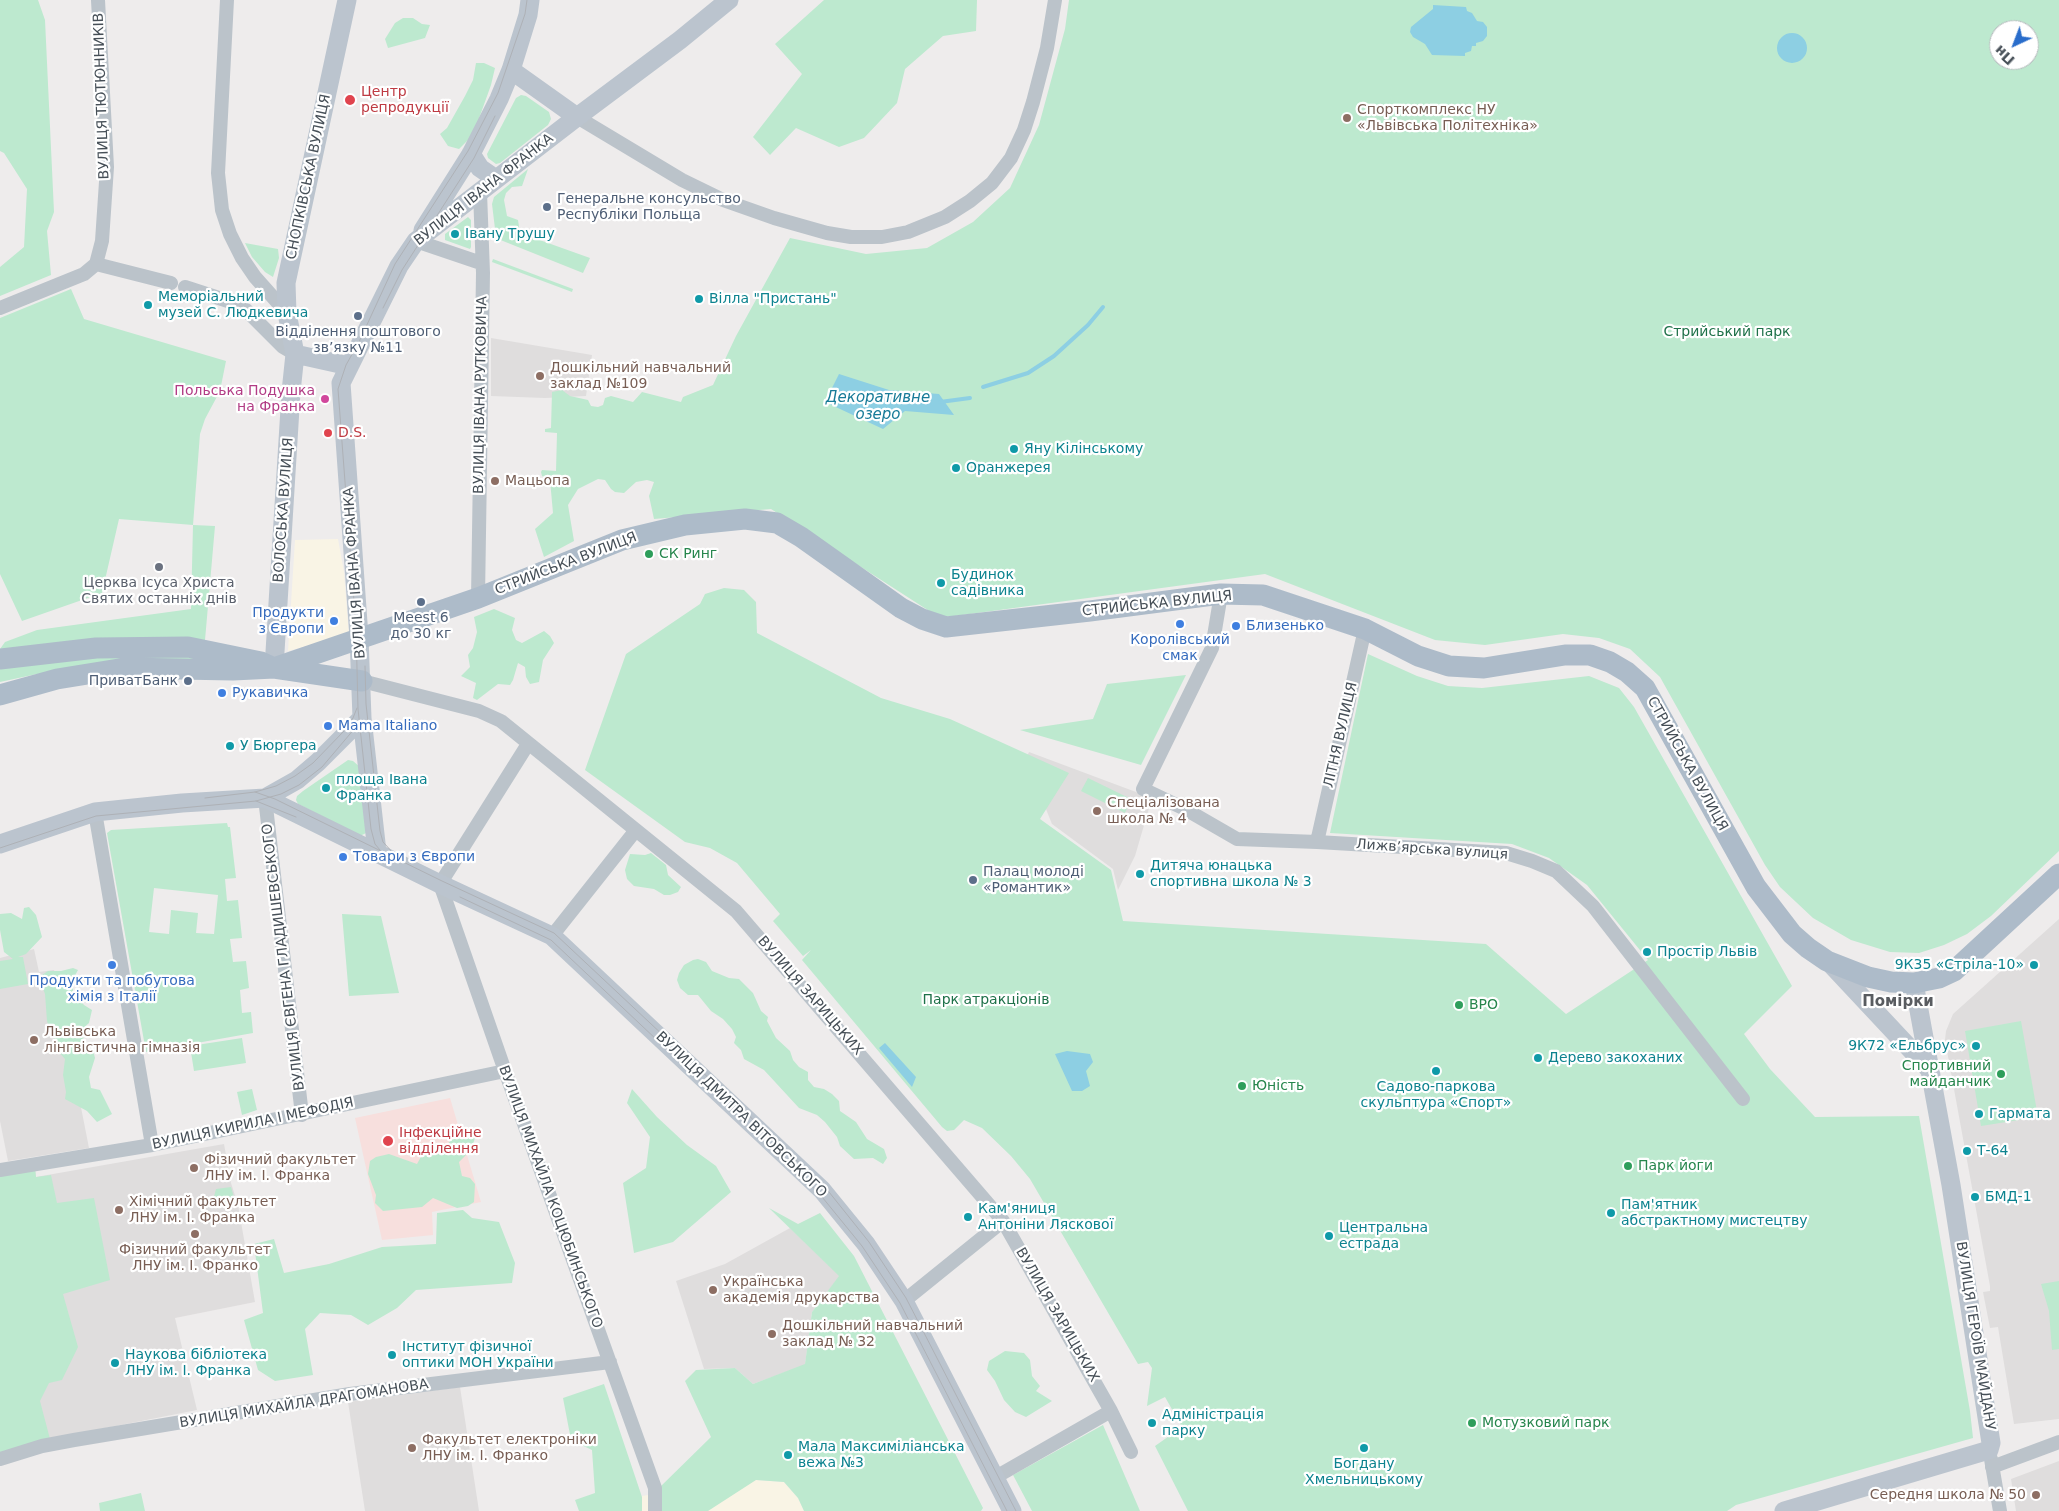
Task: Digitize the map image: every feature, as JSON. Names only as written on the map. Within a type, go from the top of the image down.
[{"type":"main road","name":"СНОПКІВСЬКА ВУЛИЦЯ","points":[[295,354],[287,313],[286,284],[347,0]]},
{"type":"main road","points":[[416,241],[471,154],[499,99],[511,70],[528,15],[530,0]]},
{"type":"main road","name":"ВУЛИЦЯ ІВАНА ФРАНКА","points":[[362,718],[362,681],[341,384],[399,266],[416,241],[680,40],[729,0]]},
{"type":"main road","points":[[511,70],[577,117]]},
{"type":"main road","points":[[471,154],[480,168],[496,179]]},
{"type":"main road","points":[[295,354],[349,366]]},
{"type":"main road","name":"ВОЛОСЬКА ВУЛИЦЯ","points":[[274,668],[295,354]]},
{"type":"main road","name":"СТРИЙСЬКА ВУЛИЦЯ","points":[[274,668],[478,598],[622,540],[685,525],[745,519],[777,523],[801,537],[901,608],[922,619],[946,627],[1221,594],[1262,595],[1365,629],[1418,656],[1449,666],[1484,668],[1565,655],[1590,655],[1610,662],[1627,672],[1646,688],[1756,887],[1792,934],[1827,961],[1868,977],[1891,982],[1914,983],[1939,978],[1954,972],[2059,874]]},
{"type":"main road","points":[[0,659],[96,648],[188,647],[261,662],[274,668]]},
{"type":"main road","points":[[0,695],[57,679],[125,668],[233,670],[274,668],[362,681]]},
{"type":"main road","points":[[0,844],[95,812],[182,803],[266,798],[297,780],[362,718]]},
{"type":"main road","points":[[362,718],[377,852]]},
{"type":"main road","points":[[266,798],[377,852]]},
{"type":"main road","name":"ВУЛИЦЯ ДМИТРА ВІТОВСЬКОГО","points":[[377,852],[440,884],[552,936],[732,1103],[822,1190],[866,1244],[904,1301],[1012,1511]]},
{"type":"main road","points":[[1827,961],[1930,1070]]},
{"type":"main road","name":"ВУЛИЦЯ ГЕРОЇВ МАЙДАНУ","points":[[1791,1510],[1991,1458],[1991,1443],[1951,1185],[1914,983]]},
{"type":"street","name":"ВУЛИЦЯ ТЮТЮННИКІВ","points":[[96,264],[102,241],[107,166],[98,0]]},
{"type":"street","points":[[227,0],[218,173],[222,210],[230,234],[242,258],[287,313]]},
{"type":"street","points":[[577,117],[682,180],[723,200],[827,233],[851,237],[882,236],[908,232],[945,218],[981,192],[1003,171],[1011,158],[1033,102],[1047,48],[1055,0]]},
{"type":"street","name":"ВУЛИЦЯ ІВАНА РУТКОВИЧА","points":[[478,598],[482,263],[480,192]]},
{"type":"street","points":[[416,241],[482,263]]},
{"type":"street","points":[[0,308],[84,274],[96,264],[171,283]]},
{"type":"street","points":[[186,287],[228,301],[246,310],[283,346],[295,354]]},
{"type":"street","name":"Лижвʼярська вулиця","points":[[1221,594],[1212,648],[1143,789],[1237,839],[1506,854],[1532,861],[1556,871],[1593,906],[1743,1099]]},
{"type":"street","name":"ЛІТНЯ ВУЛИЦЯ","points":[[1317,842],[1365,629]]},
{"type":"street","name":"ВУЛИЦЯ ЗАРИЦЬКИХ","points":[[362,681],[479,711],[501,721],[736,911],[1003,1221],[1111,1411],[1131,1452]]},
{"type":"street","points":[[440,884],[528,744]]},
{"type":"street","name":"ВУЛИЦЯ ЄВГЕНА ГЛАДИШЕВСЬКОГО","points":[[266,798],[302,1115]]},
{"type":"street","points":[[95,812],[152,1145]]},
{"type":"street","points":[[552,936],[636,830]]},
{"type":"street","name":"ВУЛИЦЯ МИХАЙЛА КОЦЮБИНСЬКОГО","points":[[440,884],[655,1488],[655,1511]]},
{"type":"street","name":"ВУЛИЦЯ КИРИЛА І МЕФОДІЯ","points":[[0,1170],[152,1145],[505,1071]]},
{"type":"street","points":[[904,1301],[1003,1221]]},
{"type":"street","name":"ВУЛИЦЯ МИХАЙЛА ДРАГОМАНОВА","points":[[0,1459],[58,1443],[350,1394],[610,1362]]},
{"type":"street","points":[[994,1478],[1111,1411]]},
{"type":"street","points":[[2000,1511],[1991,1458],[2059,1442]]},
{"type":"shaded area","name":"Дошкільний навчальний заклад №109","points":[[491,338],[592,355],[586,396],[545,398],[491,396]]},
{"type":"shaded area","points":[[338,539],[344,572],[349,635],[288,651],[295,540]]},
{"type":"shaded area","name":"Спеціалізована школа № 4","points":[[1029,752],[1152,798],[1135,856],[1118,890],[1113,869],[1052,824],[1038,789],[1020,772]]},
{"type":"shaded area","points":[[2059,919],[2059,1419],[2014,1424],[1998,1327],[1990,1328],[1983,1292],[1990,1291],[1990,1286],[1945,1040],[1946,1031],[1953,1014]]},
{"type":"shaded area","name":"Львівська лінгвістична гімназія","points":[[34,949],[39,972],[54,970],[89,1148],[8,1161],[0,1121],[0,958]]},
{"type":"shaded area","points":[[450,1098],[481,1202],[432,1212],[433,1235],[382,1240],[355,1118]]},
{"type":"shaded area","points":[[224,1144],[231,1183],[238,1205],[255,1302],[175,1318],[197,1410],[50,1439],[0,1453],[35,1168],[36,1177]]},
{"type":"shaded area","points":[[790,1228],[840,1276],[812,1312],[805,1365],[753,1384],[735,1368],[704,1369],[676,1281],[725,1264]]},
{"type":"shaded area","name":"Факультет електроніки ЛНУ ім. І. Франко","points":[[460,1387],[479,1511],[365,1511],[348,1402]]},
{"type":"shaded area","name":"Середня школа № 50","points":[[2059,1461],[2059,1511],[2016,1511],[2011,1479]]},
{"type":"shaded area","points":[[756,1480],[784,1482],[798,1498],[804,1511],[588,1511],[627,1498]]},
{"type":"green space","points":[[0,0],[38,0],[45,20],[54,212],[47,231],[51,275],[0,296],[0,267],[24,247],[27,189],[4,153],[0,151]]},
{"type":"green space","points":[[824,0],[977,0],[976,31],[943,36],[905,69],[897,103],[864,138],[839,147],[796,128],[770,155],[753,137],[802,74],[775,44]]},
{"type":"green space","name":"Стрийський парк","points":[[1069,0],[2059,0],[2059,851],[1991,916],[1967,934],[1944,945],[1919,953],[1890,952],[1851,940],[1813,918],[1780,887],[1765,865],[1660,677],[1630,649],[1599,638],[1563,634],[1485,645],[1435,640],[1265,574],[955,616],[937,616],[771,509],[654,519],[649,496],[654,482],[647,480],[636,482],[624,493],[615,492],[605,480],[598,479],[578,489],[568,505],[574,541],[544,557],[535,529],[553,513],[550,480],[542,476],[541,472],[542,470],[556,471],[557,433],[545,432],[545,429],[551,428],[552,392],[562,390],[570,396],[588,400],[591,406],[598,407],[603,405],[605,398],[611,396],[633,402],[642,392],[681,402],[683,397],[713,385],[736,336],[790,238],[866,254],[927,248],[973,222],[1010,188],[1039,125],[1065,29]]},
{"type":"green space","points":[[403,18],[413,18],[422,24],[430,25],[425,38],[388,48],[385,39],[395,23]]},
{"type":"green space","points":[[476,63],[484,63],[495,68],[477,124],[470,138],[459,149],[448,146],[440,134],[447,128],[465,96],[473,80]]},
{"type":"green space","points":[[521,95],[526,96],[549,112],[551,119],[548,125],[500,163],[496,164],[488,158],[487,154],[516,98]]},
{"type":"green space","points":[[528,169],[522,186],[512,187],[506,193],[504,200],[507,216],[518,220],[520,233],[590,258],[583,273],[496,237],[492,204],[494,197]]},
{"type":"green space","points":[[468,217],[471,220],[470,249],[445,240],[445,234]]},
{"type":"green space","points":[[245,243],[278,249],[279,258],[273,277],[265,272],[252,257]]},
{"type":"green space","points":[[493,259],[573,289],[572,292],[492,262]]},
{"type":"green space","points":[[71,289],[84,319],[226,361],[220,391],[205,419],[200,434],[193,525],[119,519],[102,593],[22,621],[0,574],[0,318]]},
{"type":"green space","points":[[193,525],[215,526],[205,640],[0,649],[5,642],[37,630],[191,609]]},
{"type":"green space","name":"Парк атракціонів","points":[[724,588],[744,590],[756,602],[757,633],[881,698],[950,719],[1069,773],[1040,819],[1111,870],[1123,921],[1486,944],[1566,1014],[1648,960],[1587,885],[1549,858],[1512,844],[1330,833],[1368,654],[1417,676],[1448,686],[1482,688],[1589,676],[1619,688],[1634,707],[1792,986],[1744,1034],[1770,1069],[1815,1117],[1919,1116],[1970,1411],[1973,1438],[1736,1505],[1727,1511],[1188,1511],[1155,1446],[1182,1427],[1165,1397],[1147,1406],[1152,1368],[1148,1362],[1138,1364],[1030,1179],[1011,1156],[982,1128],[964,1120],[954,1130],[947,1131],[942,1127],[802,960],[811,950],[803,956],[773,921],[780,914],[737,863],[710,848],[685,842],[585,770],[626,654],[700,604],[705,594]]},
{"type":"green space","points":[[494,609],[515,618],[512,630],[516,640],[522,643],[544,631],[554,643],[543,660],[539,682],[530,684],[526,677],[525,667],[518,663],[510,685],[498,684],[477,700],[473,698],[476,683],[461,676],[470,667],[468,655],[473,648],[477,632],[474,617]]},
{"type":"green space","points":[[88,653],[195,655],[218,664],[37,674],[0,682],[0,665]]},
{"type":"green space","points":[[1186,675],[1141,765],[1020,730],[1093,719],[1107,684]]},
{"type":"green space","points":[[348,760],[353,761],[360,767],[366,833],[360,836],[298,804],[296,800],[297,796],[303,791]]},
{"type":"green space","points":[[1088,778],[1131,799],[1125,813],[1081,791]]},
{"type":"green space","points":[[227,823],[228,827],[230,827],[236,878],[225,879],[227,901],[238,900],[242,938],[230,939],[233,962],[246,961],[249,988],[240,990],[242,1013],[251,1012],[253,1033],[146,1052],[107,833],[111,830]],"holes":[[[154,888],[218,895],[214,934],[196,933],[198,913],[171,910],[169,934],[149,932]]]},
{"type":"green space","points":[[651,853],[666,865],[668,875],[681,887],[678,892],[664,895],[654,889],[634,886],[627,879],[625,870],[630,854],[645,855]]},
{"type":"green space","points":[[29,907],[36,915],[42,937],[26,954],[18,957],[23,957],[28,984],[0,989],[0,961],[13,959],[4,952],[0,930],[0,914],[11,913],[22,919],[24,908]]},
{"type":"green space","points":[[342,914],[381,916],[399,993],[349,996]]},
{"type":"green space","points":[[698,959],[706,962],[712,971],[729,978],[739,979],[753,993],[761,1011],[768,1017],[767,1021],[776,1038],[790,1051],[793,1060],[799,1067],[808,1072],[808,1080],[814,1087],[824,1089],[832,1094],[839,1101],[840,1111],[856,1122],[867,1139],[884,1149],[887,1158],[883,1164],[873,1158],[854,1159],[840,1146],[837,1137],[825,1122],[817,1115],[799,1108],[764,1070],[744,1059],[741,1050],[734,1043],[736,1037],[732,1029],[723,1019],[711,1011],[698,995],[688,995],[680,988],[677,980],[679,973],[684,965]]},
{"type":"green space","points":[[73,968],[78,970],[73,979],[73,992],[84,1005],[92,1010],[89,1023],[81,1030],[86,1047],[93,1050],[95,1058],[89,1077],[91,1088],[100,1090],[112,1114],[97,1122],[87,1111],[65,1099],[66,1092],[63,1075],[65,1059],[59,1052],[58,1044],[51,1034],[47,1021],[45,994],[39,977],[48,971],[61,971]]},
{"type":"green space","name":"Спортивний майданчик","points":[[2021,1021],[2038,1117],[1981,1126],[1965,1031]]},
{"type":"green space","points":[[242,1038],[246,1063],[194,1071],[190,1046]]},
{"type":"green space","points":[[252,1089],[257,1110],[242,1115],[237,1092]]},
{"type":"green space","points":[[632,1089],[657,1117],[687,1145],[716,1166],[731,1192],[673,1242],[634,1253],[623,1183],[646,1168],[650,1137],[627,1103]]},
{"type":"green space","points":[[472,1134],[475,1138],[471,1150],[459,1162],[462,1176],[470,1178],[475,1184],[474,1202],[468,1206],[457,1208],[433,1198],[422,1207],[383,1211],[375,1203],[376,1195],[368,1174],[370,1161],[376,1157],[389,1154],[417,1164],[423,1153],[447,1145],[454,1136]]},
{"type":"green space","points":[[35,1168],[36,1177],[51,1175],[57,1203],[94,1198],[110,1280],[63,1294],[78,1347],[62,1380],[49,1383],[40,1401],[50,1439],[0,1453],[0,1176]]},
{"type":"green space","points":[[231,1187],[236,1204],[211,1208],[216,1189]]},
{"type":"green space","points":[[769,1208],[798,1224],[820,1213],[854,1256],[983,1508],[981,1511],[804,1511],[798,1498],[784,1482],[756,1480],[708,1511],[658,1511],[660,1487],[711,1437],[685,1381],[696,1370],[735,1368],[753,1384],[805,1364],[812,1312],[839,1276]]},
{"type":"green space","points":[[463,1210],[472,1218],[499,1222],[515,1263],[512,1283],[416,1290],[397,1308],[368,1325],[351,1315],[320,1313],[305,1329],[313,1375],[275,1381],[258,1370],[244,1320],[263,1313],[254,1244],[274,1239],[284,1273],[329,1264],[382,1247],[436,1244],[437,1213]]},
{"type":"green space","points":[[2059,1281],[2059,1349],[2052,1350],[2049,1311],[2041,1284]]},
{"type":"green space","points":[[1005,1351],[1024,1353],[1030,1360],[1032,1376],[1040,1386],[1036,1391],[1052,1401],[1026,1417],[1015,1412],[1004,1400],[995,1381],[987,1370],[989,1361]]},
{"type":"green space","points":[[604,1384],[642,1497],[642,1511],[579,1511],[575,1500],[595,1493],[592,1450],[571,1440],[563,1398]]},
{"type":"green space","points":[[1103,1425],[1140,1511],[1032,1511],[1013,1475]]},
{"type":"green space","points":[[141,1493],[145,1511],[100,1511],[99,1503]]},
{"type":"water","points":[[1433,5],[1466,7],[1467,11],[1472,13],[1477,21],[1483,22],[1487,27],[1487,36],[1483,41],[1476,43],[1476,46],[1472,46],[1471,51],[1465,53],[1465,56],[1432,55],[1425,44],[1413,37],[1410,32],[1411,27],[1433,9]]},
{"type":"water","points":[[1792,33],[1802,38],[1807,48],[1802,58],[1792,63],[1782,58],[1777,48],[1782,38]]},
{"type":"water","name":"Декоративне озеро","points":[[839,374],[889,390],[939,394],[954,415],[905,411],[883,429],[825,402]]},
{"type":"water","points":[[885,1043],[916,1077],[912,1087],[879,1048]]},
{"type":"water","points":[[1067,1051],[1090,1054],[1093,1062],[1086,1071],[1090,1086],[1082,1091],[1072,1091],[1055,1054]]},
{"type":"waterway","points":[[983,387],[1028,373],[1054,356],[1088,325],[1103,307]]},
{"type":"waterway","points":[[940,402],[970,398]]},
{"type":"tram line","points":[[380,850],[375,844],[371,829],[358,709],[356,628],[338,389],[346,365],[359,342],[395,264],[468,151],[498,93],[525,14],[527,0]]},
{"type":"tram line","points":[[383,308],[402,270],[474,158],[495,116]]},
{"type":"tram line","points":[[365,666],[366,704],[380,831],[383,842],[395,855]]},
{"type":"tram line","points":[[205,798],[255,792],[276,786],[295,776],[313,763],[344,731],[357,708]]},
{"type":"tram line","points":[[0,848],[96,816],[256,801],[281,794],[299,785],[322,767],[361,721]]},
{"type":"tram line","points":[[255,792],[275,799],[442,881],[554,933],[825,1187],[869,1242],[906,1298],[1016,1511]]},
{"type":"tram line","points":[[256,801],[296,817]]},
{"type":"tram line","points":[[460,897],[551,940],[818,1192],[862,1246],[900,1303],[1007,1511]]},
{"type":"place","name":"Центр репродукції","points":[[350,100]]},
{"type":"place","name":"Спорткомплекс НУ «Львівська Політехніка»","points":[[1347,118]]},
{"type":"place","name":"Генеральне консульство Республіки Польща","points":[[547,207]]},
{"type":"place","name":"Івану Трушу","points":[[455,234]]},
{"type":"place","name":"Вілла \"Пристань\"","points":[[699,299]]},
{"type":"place","name":"Меморіальний музей С. Людкевича","points":[[148,305]]},
{"type":"place","name":"Відділення поштового зв’язку №11","points":[[358,316]]},
{"type":"place","name":"Дошкільний навчальний заклад №109","points":[[540,376]]},
{"type":"place","name":"Польська Подушка на Франка","points":[[325,399]]},
{"type":"place","name":"D.S.","points":[[328,433]]},
{"type":"place","name":"Яну Кілінському","points":[[1014,449]]},
{"type":"place","name":"Оранжерея","points":[[956,468]]},
{"type":"place","name":"Мацьопа","points":[[495,481]]},
{"type":"place","name":"СК Ринг","points":[[649,554]]},
{"type":"place","name":"Церква Ісуса Христа Святих останніх днів","points":[[159,567]]},
{"type":"place","name":"Будинок садівника","points":[[941,583]]},
{"type":"place","name":"Meest 6 до 30 кг","points":[[421,602]]},
{"type":"place","name":"Продукти з Європи","points":[[334,621]]},
{"type":"place","name":"Королівський смак","points":[[1180,624]]},
{"type":"place","name":"Близенько","points":[[1236,626]]},
{"type":"place","name":"ПриватБанк","points":[[188,681]]},
{"type":"place","name":"Рукавичка","points":[[222,693]]},
{"type":"place","name":"Mama Italiano","points":[[328,726]]},
{"type":"place","name":"У Бюргера","points":[[230,746]]},
{"type":"place","name":"площа Івана Франка","points":[[326,788]]},
{"type":"place","name":"Спеціалізована школа № 4","points":[[1097,811]]},
{"type":"place","name":"Товари з Європи","points":[[343,857]]},
{"type":"place","name":"Дитяча юнацька спортивна школа № 3","points":[[1140,874]]},
{"type":"place","name":"Палац молоді «Романтик»","points":[[973,880]]},
{"type":"place","name":"Простір Львів","points":[[1647,952]]},
{"type":"place","name":"Продукти та побутова хімія з Італії","points":[[112,965]]},
{"type":"place","name":"9К35 «Стріла-10»","points":[[2034,965]]},
{"type":"place","name":"ВРО","points":[[1459,1005]]},
{"type":"place","name":"Львівська лінгвістична гімназія","points":[[34,1040]]},
{"type":"place","name":"9К72 «Ельбрус»","points":[[1976,1046]]},
{"type":"place","name":"Дерево закоханих","points":[[1538,1058]]},
{"type":"place","name":"Садово-паркова скульптура «Спорт»","points":[[1436,1071]]},
{"type":"place","name":"Спортивний майданчик","points":[[2001,1074]]},
{"type":"place","name":"Юність","points":[[1242,1086]]},
{"type":"place","name":"Гармата","points":[[1979,1114]]},
{"type":"place","name":"Інфекційне відділення","points":[[388,1141]]},
{"type":"place","name":"Т-64","points":[[1967,1151]]},
{"type":"place","name":"Парк йоги","points":[[1628,1166]]},
{"type":"place","name":"Фізичний факультет ЛНУ ім. І. Франка","points":[[194,1168]]},
{"type":"place","name":"БМД-1","points":[[1975,1197]]},
{"type":"place","name":"Хімічний факультет ЛНУ ім. І. Франка","points":[[119,1210]]},
{"type":"place","name":"Пам'ятник абстрактному мистецтву","points":[[1611,1213]]},
{"type":"place","name":"Кам'яниця Антоніни Ляскової","points":[[968,1217]]},
{"type":"place","name":"Фізичний факультет ЛНУ ім. І. Франко","points":[[195,1234]]},
{"type":"place","name":"Центральна естрада","points":[[1329,1236]]},
{"type":"place","name":"Українська академія друкарства","points":[[713,1290]]},
{"type":"place","name":"Дошкільний навчальний заклад № 32","points":[[772,1334]]},
{"type":"place","name":"Інститут фізичної оптики МОН України","points":[[392,1355]]},
{"type":"place","name":"Наукова бібліотека ЛНУ ім. І. Франка","points":[[115,1363]]},
{"type":"place","name":"Адміністрація парку","points":[[1152,1423]]},
{"type":"place","name":"Мотузковий парк","points":[[1472,1423]]},
{"type":"place","name":"Факультет електроніки ЛНУ ім. І. Франко","points":[[412,1448]]},
{"type":"place","name":"Богдану Хмельницькому","points":[[1364,1448]]},
{"type":"place","name":"Мала Максиміліанська вежа №3","points":[[788,1455]]},
{"type":"place","name":"Середня школа № 50","points":[[2036,1495]]},
{"type":"district","name":"Помірки","points":[[1898,1002]]}]
